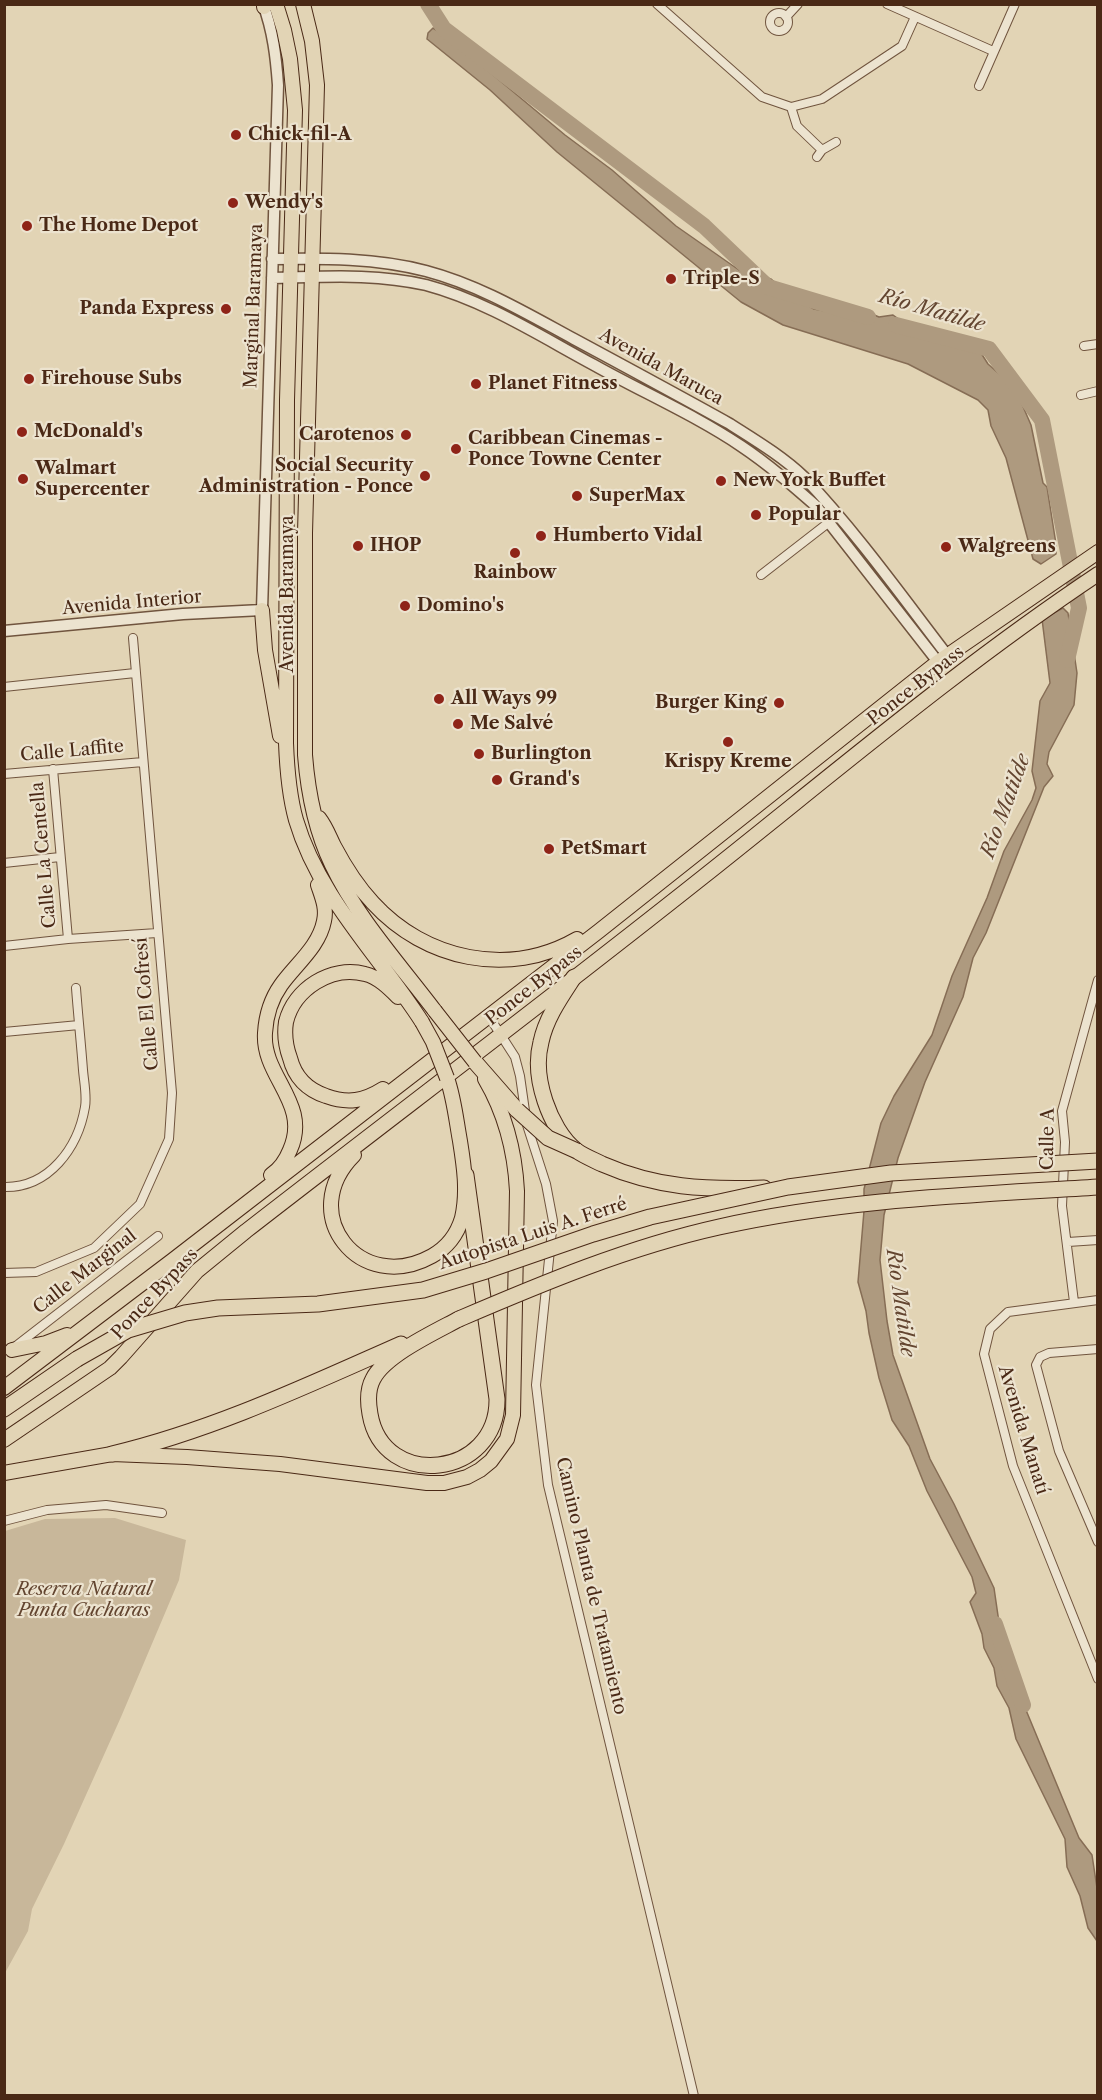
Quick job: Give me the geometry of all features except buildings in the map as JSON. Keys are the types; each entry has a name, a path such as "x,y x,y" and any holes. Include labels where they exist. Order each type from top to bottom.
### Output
{"highway":[{"name":"Avenida Baramaya","path":"4,1473 112,1454 280,1464 444,1484 467,1477 480,1470 499,1450 511,1426 514,1398 517,1191 514,1158 507,1129 497,1101 475,1062 359,911 342,884 325,849 312,808 305,755 305,533 317,85 312,41 303,4"},
{"name":"Avenida Baramaya","path":"267,5 284,30 294,88 287,400 287,769 293,806 303,838 327,889 348,922 405,994 420,1018 444,1067 454,1104 466,1175 461,1220 450,1243 416,1264 393,1268 367,1262 357,1257 340,1240 335,1229 330,1204 333,1184 347,1161 362,1148 370,1135"},
{"name":"Ponce Bypass","path":"4,1388 234,1212 250,1192 274,1177 413,1074 943,659 1095,553"},
{"name":"Ponce Bypass","path":"4,1440 110,1368 197,1271 246,1231 501,1035 1039,613 1098,574"},
{"path":"262,610 267,661 287,769"},
{"path":"312,808 327,828 334,845 372,902 404,930 440,950 485,960 515,959 540,955 598,931"},
{"path":"274,1177 290,1152 296,1128 292,1103 271,1064 266,1048 267,1016 281,985 310,949 325,920 324,901 306,855 303,838"},
{"path":"413,1074 394,1081 372,1096 358,1101 335,1100 316,1093 305,1085 291,1064 285,1038 286,1023 290,1011 305,991 317,981 341,973 365,974 375,978 387,986 408,1009 420,1018"},
{"path":"574,977 551,1014 540,1044 540,1075 546,1104 561,1134 577,1151"},
{"path":"475,1062 528,1122 548,1138 617,1170 649,1180 688,1188 716,1190 788,1187"},
{"name":"Autopista Luis A. Ferré","path":"4,1409 77,1359 128,1330 185,1313 218,1308 318,1304 423,1290 650,1217 788,1187 891,1173 1098,1161"},
{"path":"459,1319 399,1352 373,1378 368,1405 378,1436 388,1449 416,1464 432,1466 450,1464 464,1459 484,1441 492,1430 496,1418 497,1400 466,1175"},
{"path":"112,1454 177,1437 224,1420 459,1319 613,1257 719,1227 784,1215 892,1200 1098,1187"},
{"path":"8,1353 60,1338 83,1328"}],"street":[{"path":"657,4 762,97 791,107 822,99 902,46 915,17"},
{"path":"786,17 798,4"},
{"path":"887,4 993,51"},
{"path":"979,86 1015,4"},
{"name":"Marginal Baramaya","path":"262,610 278,85 276,55 267,5"},
{"path":"791,107 796,126 820,154 836,142"},
{"name":"Avenida Maruca","path":"272,259 313,258 406,267 475,287 668,390 759,442 803,477 837,515 943,659"},
{"name":"Avenida Maruca","path":"272,278 341,275 392,278 450,293 494,311 741,446 794,486 816,506 943,659"},
{"path":"1084,346 1098,344"},
{"path":"1081,395 1098,391"},
{"path":"761,575 828,523"},
{"name":"Avenida Interior","path":"4,631 183,614 262,610"},
{"name":"Calle El Cofresí","path":"4,1274 36,1272 94,1248 140,1203 169,1139 172,1093 133,638"},
{"path":"4,687 135,673"},
{"name":"Calle Laffite","path":"4,774 143,762"},
{"name":"Calle La Centella","path":"53,769 68,939"},
{"path":"4,863 60,857"},
{"path":"4,945 157,933"},
{"name":"Calle A","path":"1074,1302 1062,1206 1065,1142 1062,1111 1098,980"},
{"path":"4,1187 36,1180 56,1167 73,1146 86,1106 76,988"},
{"name":"Camino Planta de Tratamiento","path":"488,1016 515,1057 527,1125 546,1184 553,1221 536,1385 548,1485 694,2096"},
{"path":"4,1032 79,1025"},
{"name":"Calle Marginal","path":"8,1353 158,1236"},
{"path":"1068,1242 1098,1240"},
{"name":"Avenida Manatí","path":"1098,1300 1008,1312 990,1329 984,1354 1013,1467 1098,1679"},
{"path":"1098,1349 1049,1353 1040,1357 1036,1365 1059,1451 1098,1542"},
{"path":"4,1521 47,1510 106,1505 162,1513"}],"green space":[{"name":"Reserva Natural Punta Cucharas","path":"115,1518 186,1540 179,1580 121,1717 32,1909 28,1931 5,1973 5,1531 45,1519"}],"shaded area":[{"path":"433,28 450,39 565,135 612,170 676,226 739,270 771,279 790,295 814,309 831,312 862,310 879,317 893,315 925,338 959,342 981,353 988,364 1015,388 1031,425 1043,483 1047,487 1056,554 1041,564 1033,559 1006,458 991,426 988,410 978,400 908,364 783,325 741,302 557,152 490,90 427,39 428,33"},
{"name":"Río Matilde","path":"1063,608 1068,613 1077,673 1074,705 1049,752 1047,764 1053,776 1044,787 986,933 973,958 963,997 925,1082 898,1158 884,1215 880,1260 893,1355 930,1459 994,1588 1004,1657 1079,1838 1092,1855 1097,1888 1097,1941 1088,1928 1080,1896 1067,1867 1065,1839 1016,1739 1009,1708 997,1686 994,1668 984,1648 982,1634 970,1602 976,1593 972,1577 927,1491 909,1446 892,1420 879,1378 858,1282 864,1189 881,1123 894,1096 932,1035 952,976 987,898 1004,851 1032,800 1036,788 1032,771 1040,701 1050,683 1042,619"}],"waterway":[{"name":"Río Matilde","path":"428,4 444,29 704,226 768,287 868,317"},
{"name":"Río Matilde","path":"896,325 989,349 1042,420 1079,608 1067,660"},
{"name":"Río Matilde","path":"995,1624 1023,1705"}],"place":[{"name":"Chick-fil-A","path":"236,135"},
{"name":"Wendy's","path":"233,203"},
{"name":"The Home Depot","path":"27,226"},
{"name":"Triple-S","path":"671,279"},
{"name":"Panda Express","path":"226,309"},
{"name":"Firehouse Subs","path":"29,379"},
{"name":"Planet Fitness","path":"476,384"},
{"name":"McDonald's","path":"22,432"},
{"name":"Carotenos","path":"406,435"},
{"name":"Caribbean Cinemas - Ponce Towne Center","path":"456,449"},
{"name":"Social Security Administration - Ponce","path":"425,476"},
{"name":"Walmart Supercenter","path":"23,479"},
{"name":"New York Buffet","path":"721,481"},
{"name":"SuperMax","path":"577,496"},
{"name":"Popular","path":"756,515"},
{"name":"Humberto Vidal","path":"541,536"},
{"name":"IHOP","path":"358,546"},
{"name":"Walgreens","path":"946,547"},
{"name":"Rainbow","path":"515,553"},
{"name":"Domino's","path":"405,606"},
{"name":"All Ways 99","path":"439,699"},
{"name":"Burger King","path":"779,703"},
{"name":"Me Salvé","path":"458,724"},
{"name":"Krispy Kreme","path":"728,742"},
{"name":"Burlington","path":"479,754"},
{"name":"Grand's","path":"497,780"},
{"name":"PetSmart","path":"549,849"}]}
